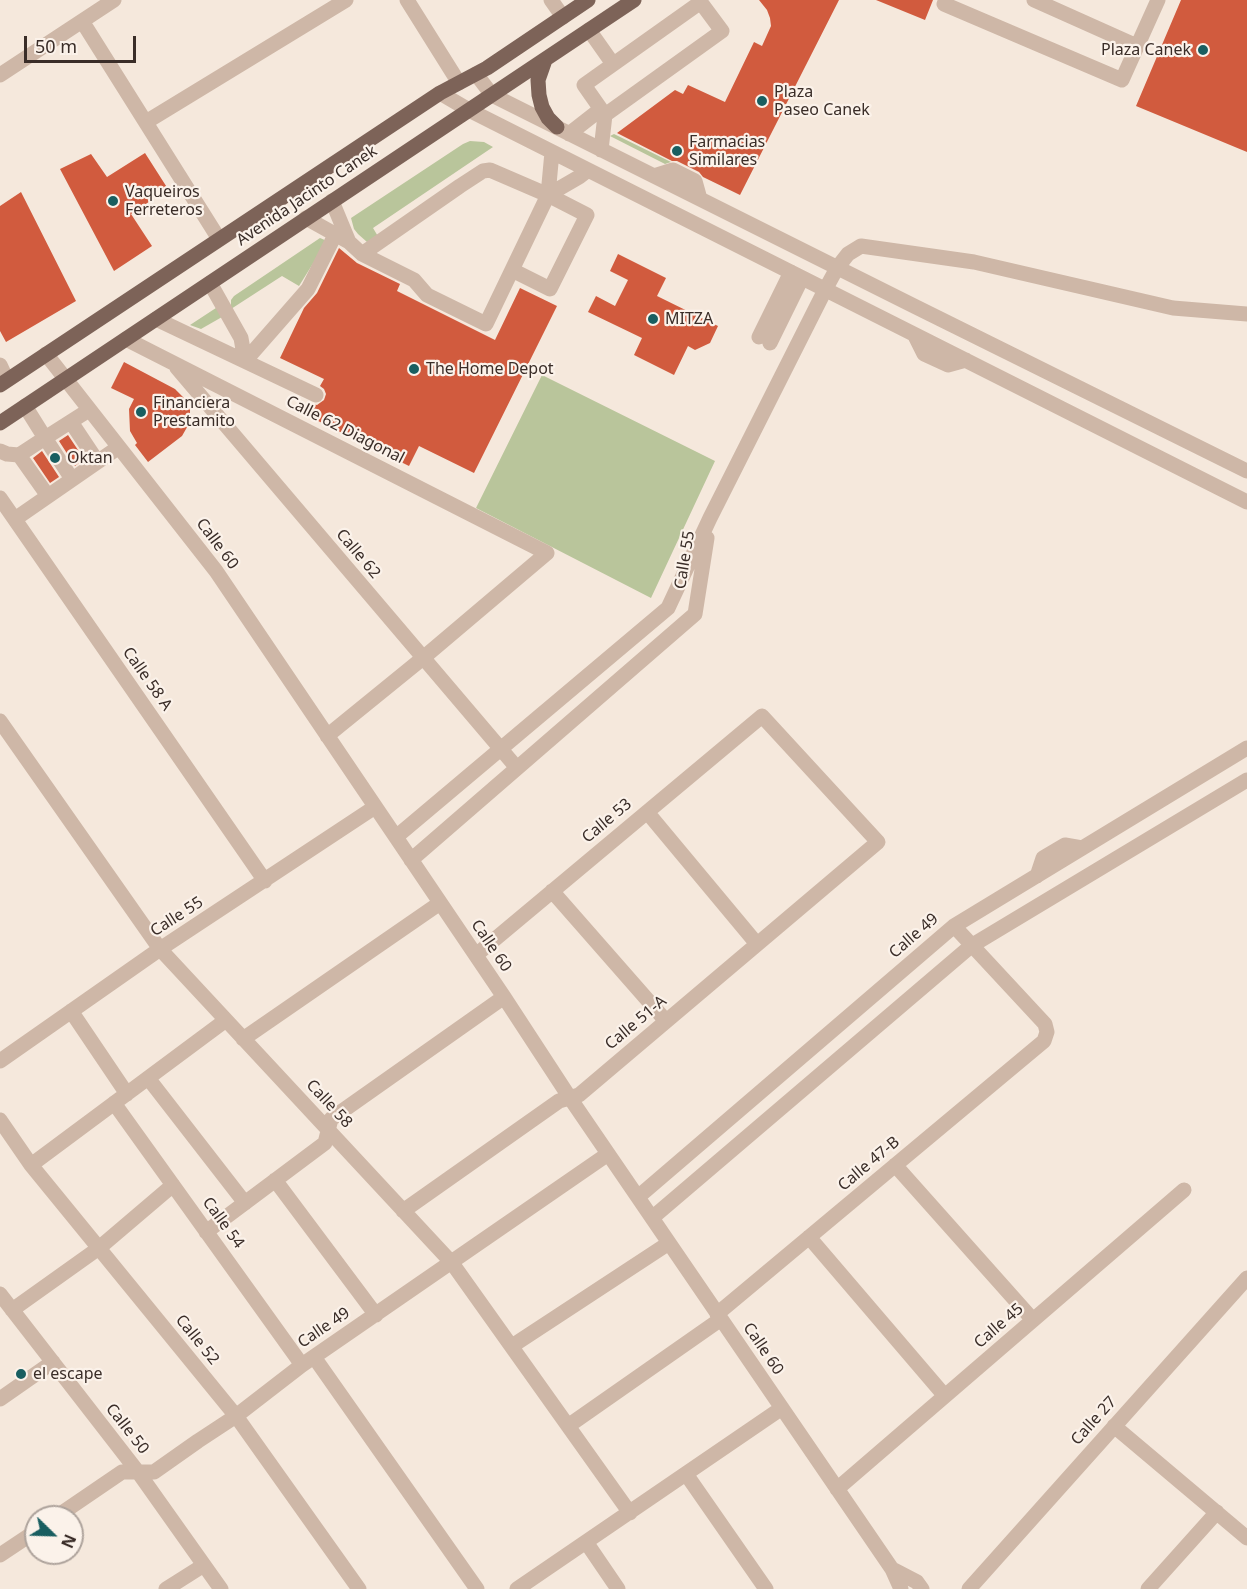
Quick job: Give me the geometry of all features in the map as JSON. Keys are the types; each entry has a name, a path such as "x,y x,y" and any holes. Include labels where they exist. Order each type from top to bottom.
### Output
{"main road":[{"name":"Avenida Jacinto Canek","path":"4,382 440,93 476,74 588,0"},
{"name":"Avenida Jacinto Canek","path":"0,423 634,0"},
{"path":"545,60 538,80 542,107 548,118 563,130"}],"street":[{"path":"147,123 346,0"},
{"path":"407,0 459,83"},
{"path":"552,0 562,17"},
{"path":"1034,0 1137,46"},
{"path":"945,2 1122,80 1158,0"},
{"path":"0,75 111,1"},
{"path":"563,130 603,112 722,31 700,1 584,85 603,112 601,150"},
{"path":"82,21 219,239"},
{"path":"589,30 613,64"},
{"path":"476,74 492,95 1247,471"},
{"path":"440,93 469,110 1247,502"},
{"path":"306,218 342,238 362,254 414,280 428,295 486,324 548,195 552,152"},
{"path":"362,254 483,171 490,170 587,215 550,289 512,270"},
{"path":"548,195 588,170"},
{"path":"245,361 308,289 342,238 332,201"},
{"path":"710,518 837,268 848,254 861,246 975,262 1173,308 1247,314"},
{"path":"764,340 797,275"},
{"path":"210,283 241,338 245,361"},
{"path":"156,319 316,395"},
{"name":"Calle 62 Diagonal","path":"126,339 547,554 423,658"},
{"name":"Calle 60","path":"46,354 216,571 570,1098 892,1569 901,1589"},
{"name":"Calle 62","path":"172,363 517,768"},
{"path":"0,365 4,382"},
{"path":"25,406 72,479"},
{"path":"0,451 19,455 89,410"},
{"path":"71,422 97,461"},
{"path":"1154,455 1165,430"},
{"path":"5,509 48,496 119,447"},
{"path":"19,455 48,496"},
{"name":"Calle 58 A","path":"5,509 265,881"},
{"name":"Calle 55","path":"396,837 668,608 710,518"},
{"name":"Calle 55","path":"411,860 695,614 710,518"},
{"path":"327,736 423,658"},
{"name":"Calle 53","path":"476,955 762,716 878,842"},
{"name":"Calle 58","path":"0,721 160,950 452,1263 630,1513"},
{"name":"Calle 49","path":"638,1197 954,926 1247,748"},
{"path":"1197,778 1209,804"},
{"path":"652,1218 971,946 1247,780"},
{"name":"Calle 55","path":"0,1061 160,950 375,807"},
{"path":"647,812 757,944"},
{"name":"Calle 51-A","path":"403,1211 559,1101 579,1095 878,842"},
{"path":"552,891 666,1021"},
{"path":"243,1039 440,903"},
{"path":"954,926 971,946"},
{"name":"Calle 47-B","path":"568,1426 719,1317 809,1237 1044,1041 1047,1032 1045,1024 971,946"},
{"path":"206,1232 325,1143 331,1119 504,997"},
{"path":"71,1011 127,1094"},
{"path":"31,1165 226,1020"},
{"path":"785,1071 801,1091"},
{"name":"Calle 54","path":"148,1078 245,1203"},
{"name":"Calle 54","path":"114,1103 206,1232 308,1361 477,1589"},
{"name":"Calle 52","path":"0,1120 31,1165 236,1416 358,1589"},
{"name":"Calle 49","path":"74,1505 122,1472 154,1472 236,1416 308,1361 608,1154"},
{"path":"895,1165 1033,1320"},
{"path":"275,1180 376,1315"},
{"path":"12,1310 99,1248 173,1185"},
{"name":"Calle 45","path":"837,1489 1184,1190"},
{"path":"809,1237 945,1396"},
{"path":"512,1346 669,1243"},
{"name":"Calle 27","path":"969,1589 1247,1278"},
{"name":"Calle 50","path":"0,1294 138,1472 220,1589"},
{"path":"0,1399 53,1362"},
{"path":"517,1589 782,1408"},
{"path":"1114,1426 1247,1538"},
{"path":"686,1474 766,1589"},
{"path":"1148,1589 1217,1512"},
{"path":"0,1556 24,1539"},
{"path":"586,1542 618,1589"},
{"path":"166,1589 204,1565"},
{"name":"Calle 60","path":"892,1569 917,1587"}],"green space":[{"path":"614,134 671,162 665,164 610,136"},
{"path":"470,141 484,142 493,147 373,228 379,238 367,242 354,229 351,218"},
{"path":"320,238 327,241 299,286 282,276 231,309 231,300 234,296"},
{"path":"219,306 222,317 201,329 190,325"},
{"path":"542,375 715,461 651,598 476,508"}],"building":[{"name":"Plaza Paseo Canek","path":"759,0 839,0 740,195 703,177 699,172 617,133 675,90 683,94 688,85 725,102 754,42 762,46 771,26 767,10"},
{"path":"876,0 933,0 925,20"},
{"name":"Plaza Canek","path":"1181,0 1247,0 1247,152 1136,106"},
{"name":"Vaqueiros Ferreteros","path":"145,153 168,189 131,214 152,246 114,271 60,169 91,154 107,177"},
{"path":"21,192 76,301 6,342 0,331 0,206"},
{"name":"The Home Depot","path":"339,248 357,263 400,284 397,291 495,340 520,288 557,306 474,473 419,446 409,466 306,415 312,404 317,405 324,400 326,394 320,386 324,379 280,358 304,308 317,293"},
{"name":"MITZA","path":"618,254 666,278 657,296 718,326 710,343 695,350 688,346 674,375 634,355 642,338 588,312 596,296 615,306 628,280 610,271"},
{"path":"124,362 175,389 185,399 190,410 190,422 182,436 148,462 135,445 137,443 130,431 129,409 134,399 111,388"},
{"path":"68,435 84,459 75,466 59,441"},
{"path":"42,451 59,477 50,483 33,458"}],"place":[{"name":"Plaza Canek","path":"1203,50"},
{"name":"Plaza Paseo Canek","path":"762,101"},
{"name":"Farmacias Similares","path":"677,151"},
{"name":"Vaqueiros Ferreteros","path":"113,201"},
{"name":"MITZA","path":"653,319"},
{"name":"The Home Depot","path":"414,369"},
{"name":"Financiera Prestamito","path":"141,412"},
{"name":"Oktan","path":"55,458"},
{"name":"el escape","path":"21,1374"}]}
